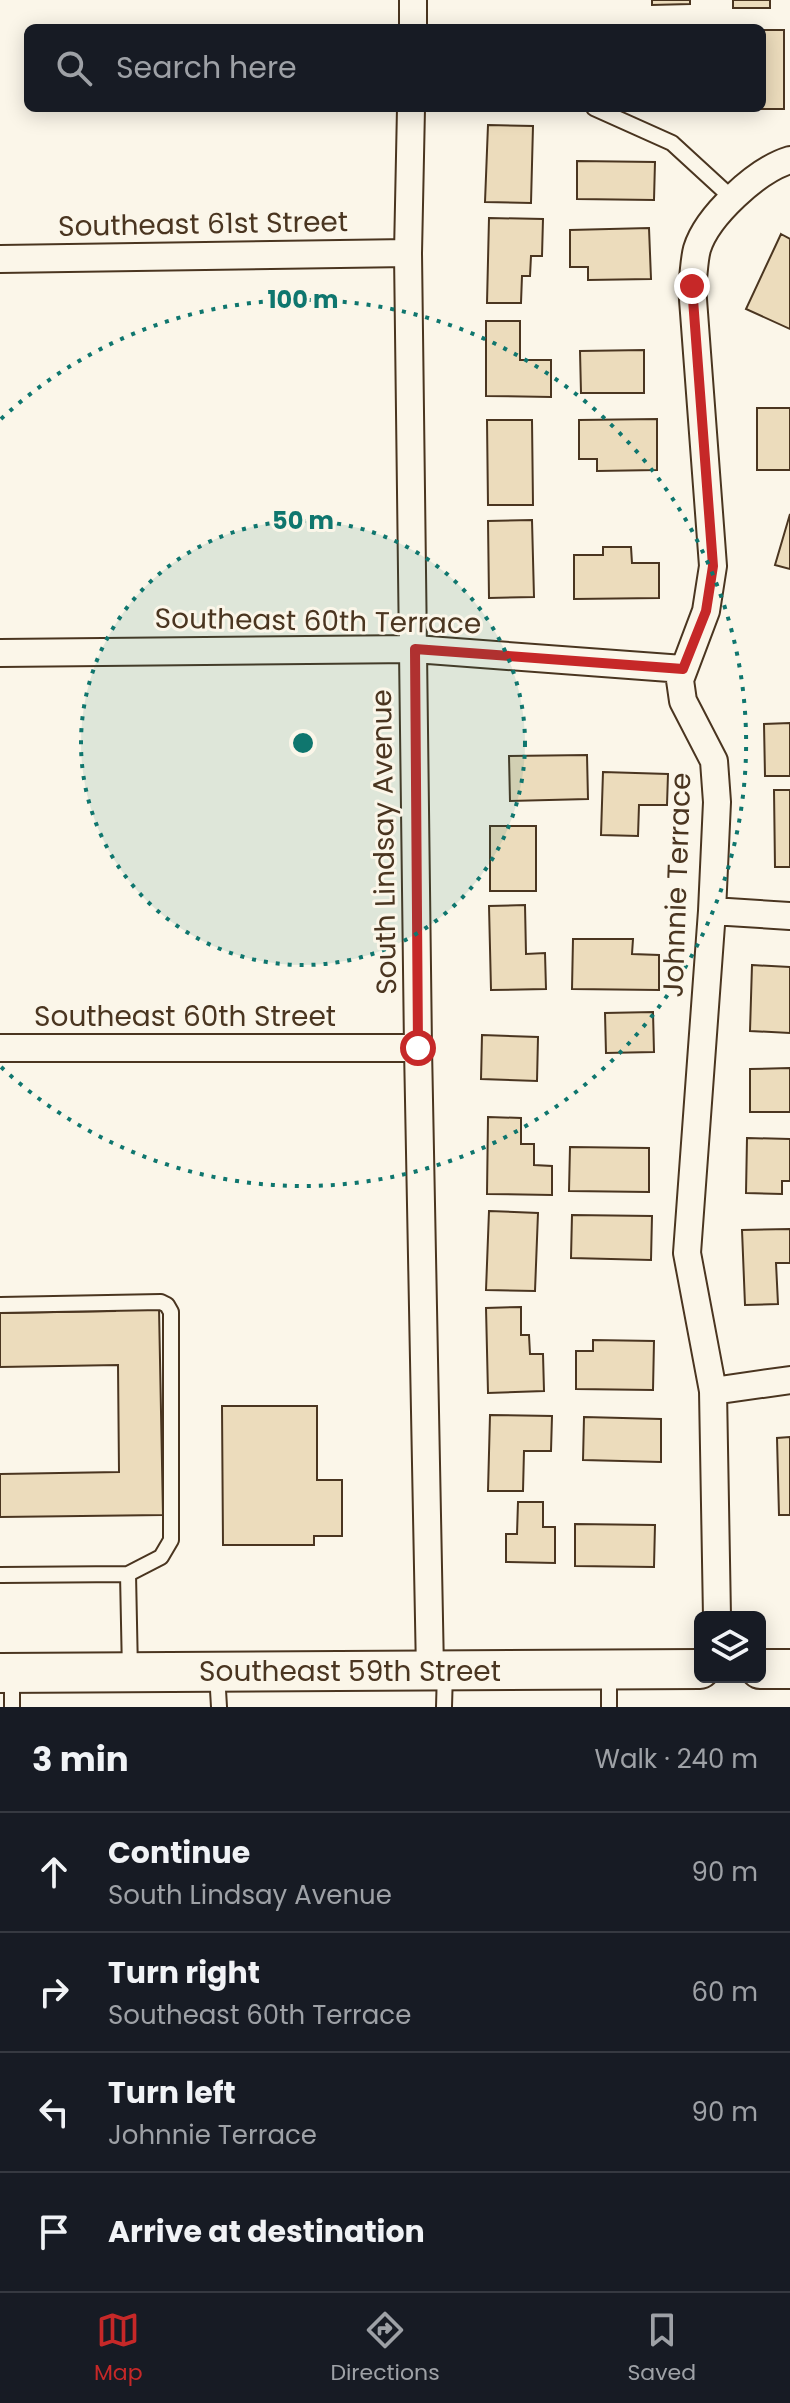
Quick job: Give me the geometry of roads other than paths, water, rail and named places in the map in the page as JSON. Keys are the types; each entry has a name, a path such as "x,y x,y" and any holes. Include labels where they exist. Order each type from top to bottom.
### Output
{"main road":[{"name":"Southeast 59th Street","path":"8,1684 130,1673 218,1690 440,1683 609,1670 694,1669"},
{"path":"766,1669 790,1669"}],"street":[{"path":"413,0 413,24"},
{"name":"South Lindsay Avenue","path":"411,112 408,253 418,1048 440,1683"},
{"name":"Johnnie Terrace","path":"717,1611 713,1391 687,1253 717,802 714,761 683,701 680,680 706,611 713,566 692,286 697,248 714,220 744,187 790,160"},
{"name":"Southeast 61st Street","path":"0,259 408,253"},
{"name":"Southeast 60th Terrace","path":"0,653 415,649 683,669"},
{"path":"712,911 790,916"},
{"name":"Southeast 60th Street","path":"0,1048 418,1048"},
{"path":"713,1391 790,1380"}],"lane":[{"path":"603,112 672,143 733,199"},
{"path":"0,1305 161,1302 171,1312 171,1540 161,1557 128,1574 0,1575"},
{"path":"128,1574 130,1673"},
{"path":"609,1670 609,1707"}]}
